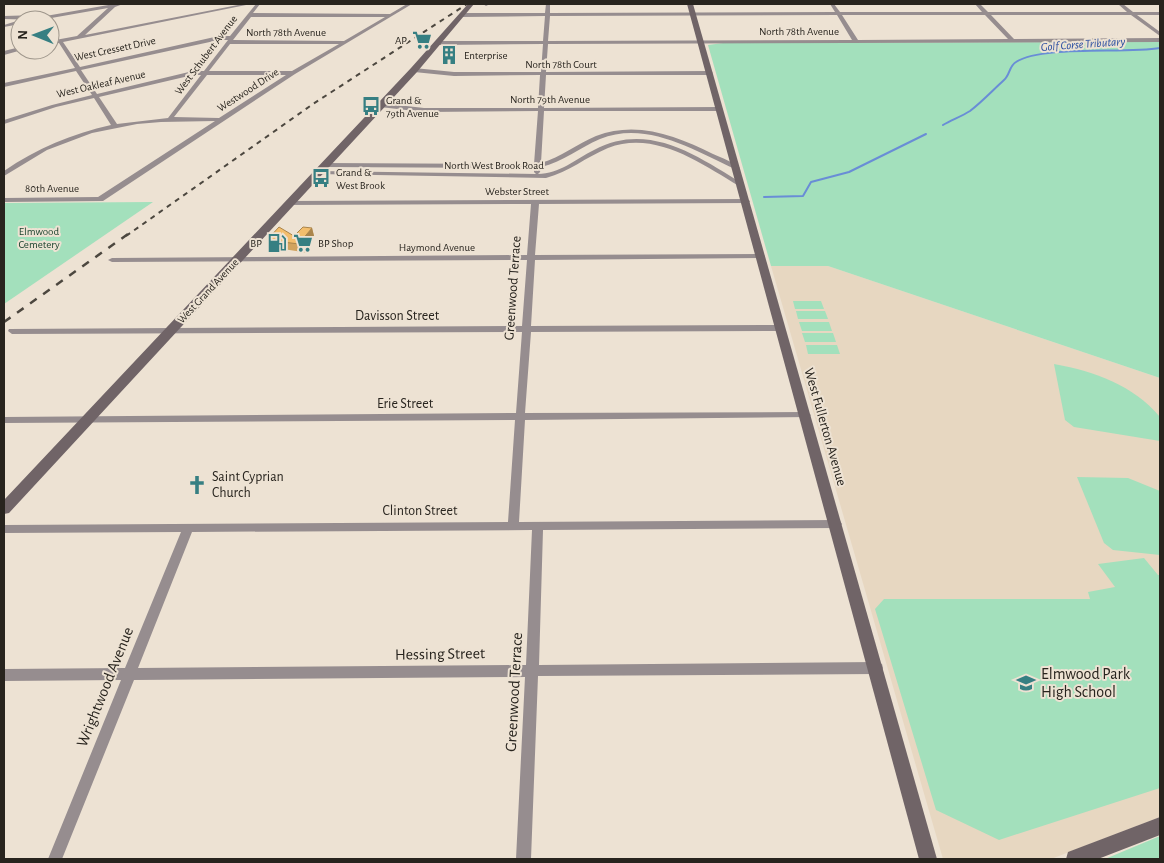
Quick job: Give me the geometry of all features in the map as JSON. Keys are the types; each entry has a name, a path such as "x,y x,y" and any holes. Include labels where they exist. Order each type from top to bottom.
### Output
{"street":[{"path":"78,37 114,4"},
{"path":"60,15 121,4"},
{"path":"115,126 60,41 249,4"},
{"name":"West Schubert Avenue","path":"170,119 258,4"},
{"name":"Westwood Drive","path":"100,199 293,73 410,4"},
{"name":"West Grand Avenue","path":"4,509 414,70 471,4"},
{"path":"537,176 548,4"},
{"path":"832,4 856,41"},
{"path":"977,4 1013,41"},
{"path":"1120,4 1160,34"},
{"path":"462,15 547,15 692,9 839,14 1160,13"},
{"name":"West Fullerton Avenue","path":"692,9 877,668 928,859"},
{"path":"249,15 391,15"},
{"name":"West Cressett Drive","path":"4,85 76,67 220,38 230,40"},
{"name":"North 78th Avenue","path":"230,40 343,42"},
{"name":"North 78th Avenue","path":"438,43 1160,40"},
{"name":"North 78th Court","path":"414,70 454,74 710,73"},
{"path":"204,73 293,73"},
{"name":"West Oakleaf Avenue","path":"4,122 44,108 95,95 204,73"},
{"name":"North 79th Avenue","path":"380,105 424,110 720,109"},
{"path":"4,174 21,162 59,144 115,126 170,119 220,120"},
{"path":"321,169 537,166 549,164 605,135 644,131 682,141 736,168"},
{"name":"North West Brook Road","path":"321,169 537,176 564,170 616,142 641,140 678,150 741,185"},
{"name":"80th Avenue","path":"4,200 100,199"},
{"name":"Webster Street","path":"289,203 746,201"},
{"name":"Greenwood Terrace","path":"513,525 535,202"},
{"name":"Haymond Avenue","path":"112,260 761,256"},
{"name":"Davisson Street","path":"12,331 782,328"},
{"name":"Erie Street","path":"4,420 806,415"},
{"name":"Clinton Street","path":"4,529 836,524"},
{"name":"Greenwood Terrace","path":"524,859 538,526"},
{"name":"Wrightwood Avenue","path":"55,859 188,528"},
{"name":"Hessing Street","path":"4,675 532,669 877,668"},
{"path":"1075,859 1160,826"}],"shaded area":[{"name":"Elmwood Park High School","path":"771,266 828,266 1160,378 1160,817 1051,859 943,859"}],"green space":[{"path":"1160,42 1160,378 828,266 771,266 708,45 723,43"},
{"name":"Elmwood Cemetery","path":"153,202 4,304 4,203"},
{"path":"793,301 821,301 824,309 795,309"},
{"path":"796,311 825,311 828,319 798,319"},
{"path":"799,322 829,322 832,331 802,331"},
{"path":"802,333 833,333 836,342 805,342"},
{"path":"806,345 837,345 840,354 808,354"},
{"path":"1054,364 1098,375 1138,396 1160,417 1160,441 1074,427 1065,420"},
{"path":"1077,477 1128,478 1160,491 1160,555 1113,550 1104,543"},
{"path":"1144,558 1160,575 1160,788 999,840 936,810 875,609 884,599 1090,599 1088,592 1115,587 1098,564"},
{"path":"1160,836 1160,859 1105,859"}],"building":[{"path":"279,227 294,236 303,227 312,228 301,241 307,245 267,240"}],"waterway":[{"name":"Golf Corse Tributary","path":"943,125 967,113 1006,78 1016,62 1028,57 1045,53 1160,48"},
{"path":"764,197 803,196 811,182 849,172 926,134"}],"railway":[{"path":"126,236 313,104 467,4"},
{"path":"4,322 128,234"}],"place":[{"name":"AP","path":"422,40"},
{"name":"Enterprise","path":"449,55"},
{"name":"Grand & 79th Avenue","path":"371,106"},
{"name":"Grand & West Brook","path":"321,178"},
{"name":"BP","path":"277,243"},
{"name":"BP Shop","path":"303,243"},
{"name":"Saint Cyprian Church","path":"197,485"},
{"name":"Elmwood Park High School","path":"1026,683"}]}
